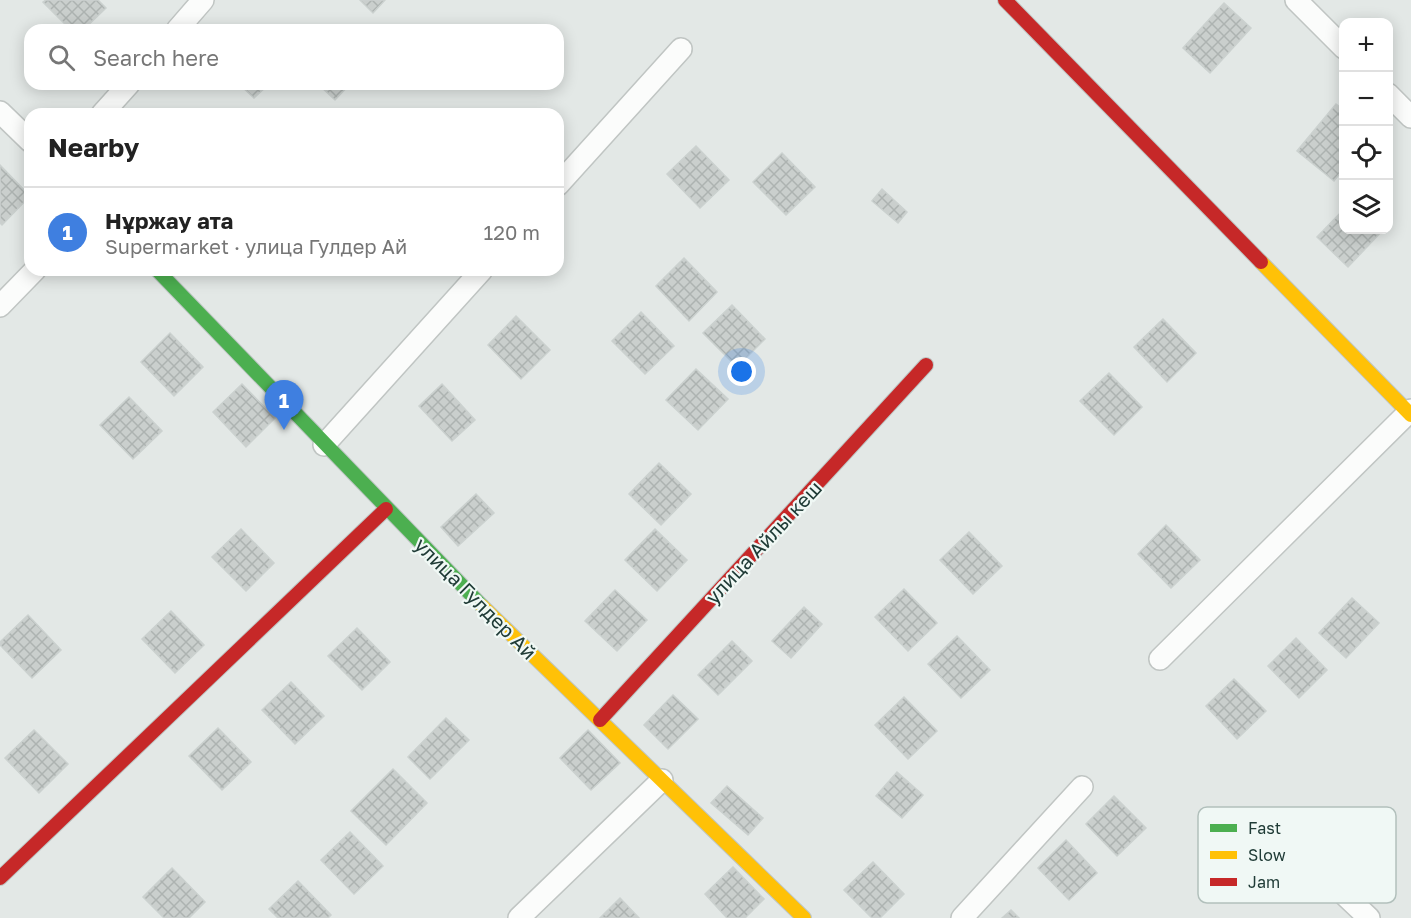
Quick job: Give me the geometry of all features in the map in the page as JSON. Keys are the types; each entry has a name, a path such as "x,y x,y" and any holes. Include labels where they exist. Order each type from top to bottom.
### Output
{"street":[{"path":"182,24 203,0"},
{"path":"1005,0 1410,412 1160,659"},
{"path":"1296,0 1339,43"},
{"path":"564,178 681,49"},
{"path":"107,108 124,90"},
{"path":"1393,98 1411,117"},
{"path":"0,112 24,135"},
{"path":"0,306 29,276"},
{"name":"улица Гулдер Ай","path":"163,276 463,587 804,918"},
{"path":"324,445 477,276"},
{"name":"улица Айлы кеш","path":"600,720 927,365"},
{"path":"0,878 387,509"},
{"path":"519,918 662,780"},
{"path":"962,918 1082,787"},
{"path":"1353,903 1369,918"}],"building":[{"path":"46,0 98,0 106,8 89,24 65,24 43,2"},
{"path":"360,0 385,0 373,13"},
{"path":"1224,3 1251,28 1210,73 1183,48"},
{"path":"245,90 263,90 254,98"},
{"path":"324,90 344,90 335,100"},
{"path":"1336,104 1339,106 1339,174 1334,181 1297,151"},
{"path":"696,146 729,180 700,208 667,174"},
{"path":"782,153 815,187 786,215 753,182"},
{"path":"0,165 24,190 24,202 2,225 0,223"},
{"path":"882,189 907,212 898,223 872,201"},
{"path":"1339,214 1339,234 1379,234 1348,267 1317,237"},
{"path":"684,258 717,292 689,321 656,286"},
{"path":"732,305 765,339 737,367 703,333"},
{"path":"641,312 674,346 645,374 612,341"},
{"path":"516,316 550,350 521,379 488,345"},
{"path":"1163,319 1196,353 1167,382 1134,347"},
{"path":"170,333 203,367 174,396 141,362"},
{"path":"696,369 728,399 698,430 666,400"},
{"path":"1109,373 1142,407 1114,435 1080,401"},
{"path":"242,384 275,418 246,447 213,412"},
{"path":"442,384 475,420 452,441 419,406"},
{"path":"129,397 162,431 133,459 100,425"},
{"path":"659,463 691,494 661,525 629,494"},
{"path":"476,494 494,513 458,546 441,527"},
{"path":"1166,525 1200,560 1171,588 1138,554"},
{"path":"241,529 274,563 246,591 212,557"},
{"path":"655,529 687,560 657,591 625,560"},
{"path":"969,532 1002,566 973,594 940,560"},
{"path":"904,589 937,623 908,651 875,617"},
{"path":"615,590 647,620 617,651 585,621"},
{"path":"1352,598 1379,623 1346,658 1319,633"},
{"path":"804,607 822,624 791,658 772,641"},
{"path":"171,611 204,645 175,673 142,639"},
{"path":"28,615 61,650 32,678 0,645 0,642"},
{"path":"357,628 390,662 362,690 328,656"},
{"path":"957,636 990,670 961,698 928,664"},
{"path":"1296,638 1327,670 1299,698 1268,666"},
{"path":"732,641 752,661 718,695 698,675"},
{"path":"1234,679 1266,711 1237,739 1206,706"},
{"path":"291,682 324,716 295,744 262,710"},
{"path":"673,695 698,719 668,749 644,725"},
{"path":"904,697 937,731 908,759 875,725"},
{"path":"446,718 469,740 430,779 408,757"},
{"path":"218,728 251,762 222,790 189,756"},
{"path":"34,730 68,764 39,793 5,758"},
{"path":"588,730 620,763 591,790 560,758"},
{"path":"393,769 427,803 386,845 351,811"},
{"path":"897,772 923,795 902,818 876,796"},
{"path":"727,786 763,818 748,835 711,803"},
{"path":"1114,796 1146,828 1117,856 1086,824"},
{"path":"350,832 383,866 354,894 321,860"},
{"path":"1066,840 1097,873 1069,900 1038,868"},
{"path":"873,862 904,894 880,918 872,918 844,890"},
{"path":"733,867 764,899 745,918 727,918 705,894"},
{"path":"172,868 205,902 189,918 164,918 143,897"},
{"path":"298,881 331,915 328,918 278,918 269,909"},
{"path":"620,898 639,918 600,918"},
{"path":"1011,910 1019,918 1002,918"}],"traffic: fast":[{"path":"163,276 482,606"}],"traffic: slow":[{"path":"1261,262 1411,415"},
{"path":"482,606 804,918"}],"traffic: jam":[{"path":"1005,0 1261,262"},
{"path":"600,720 926,365"},
{"path":"0,878 386,509"}],"place":[{"name":"Нұржау ата","path":"284,430"}]}
